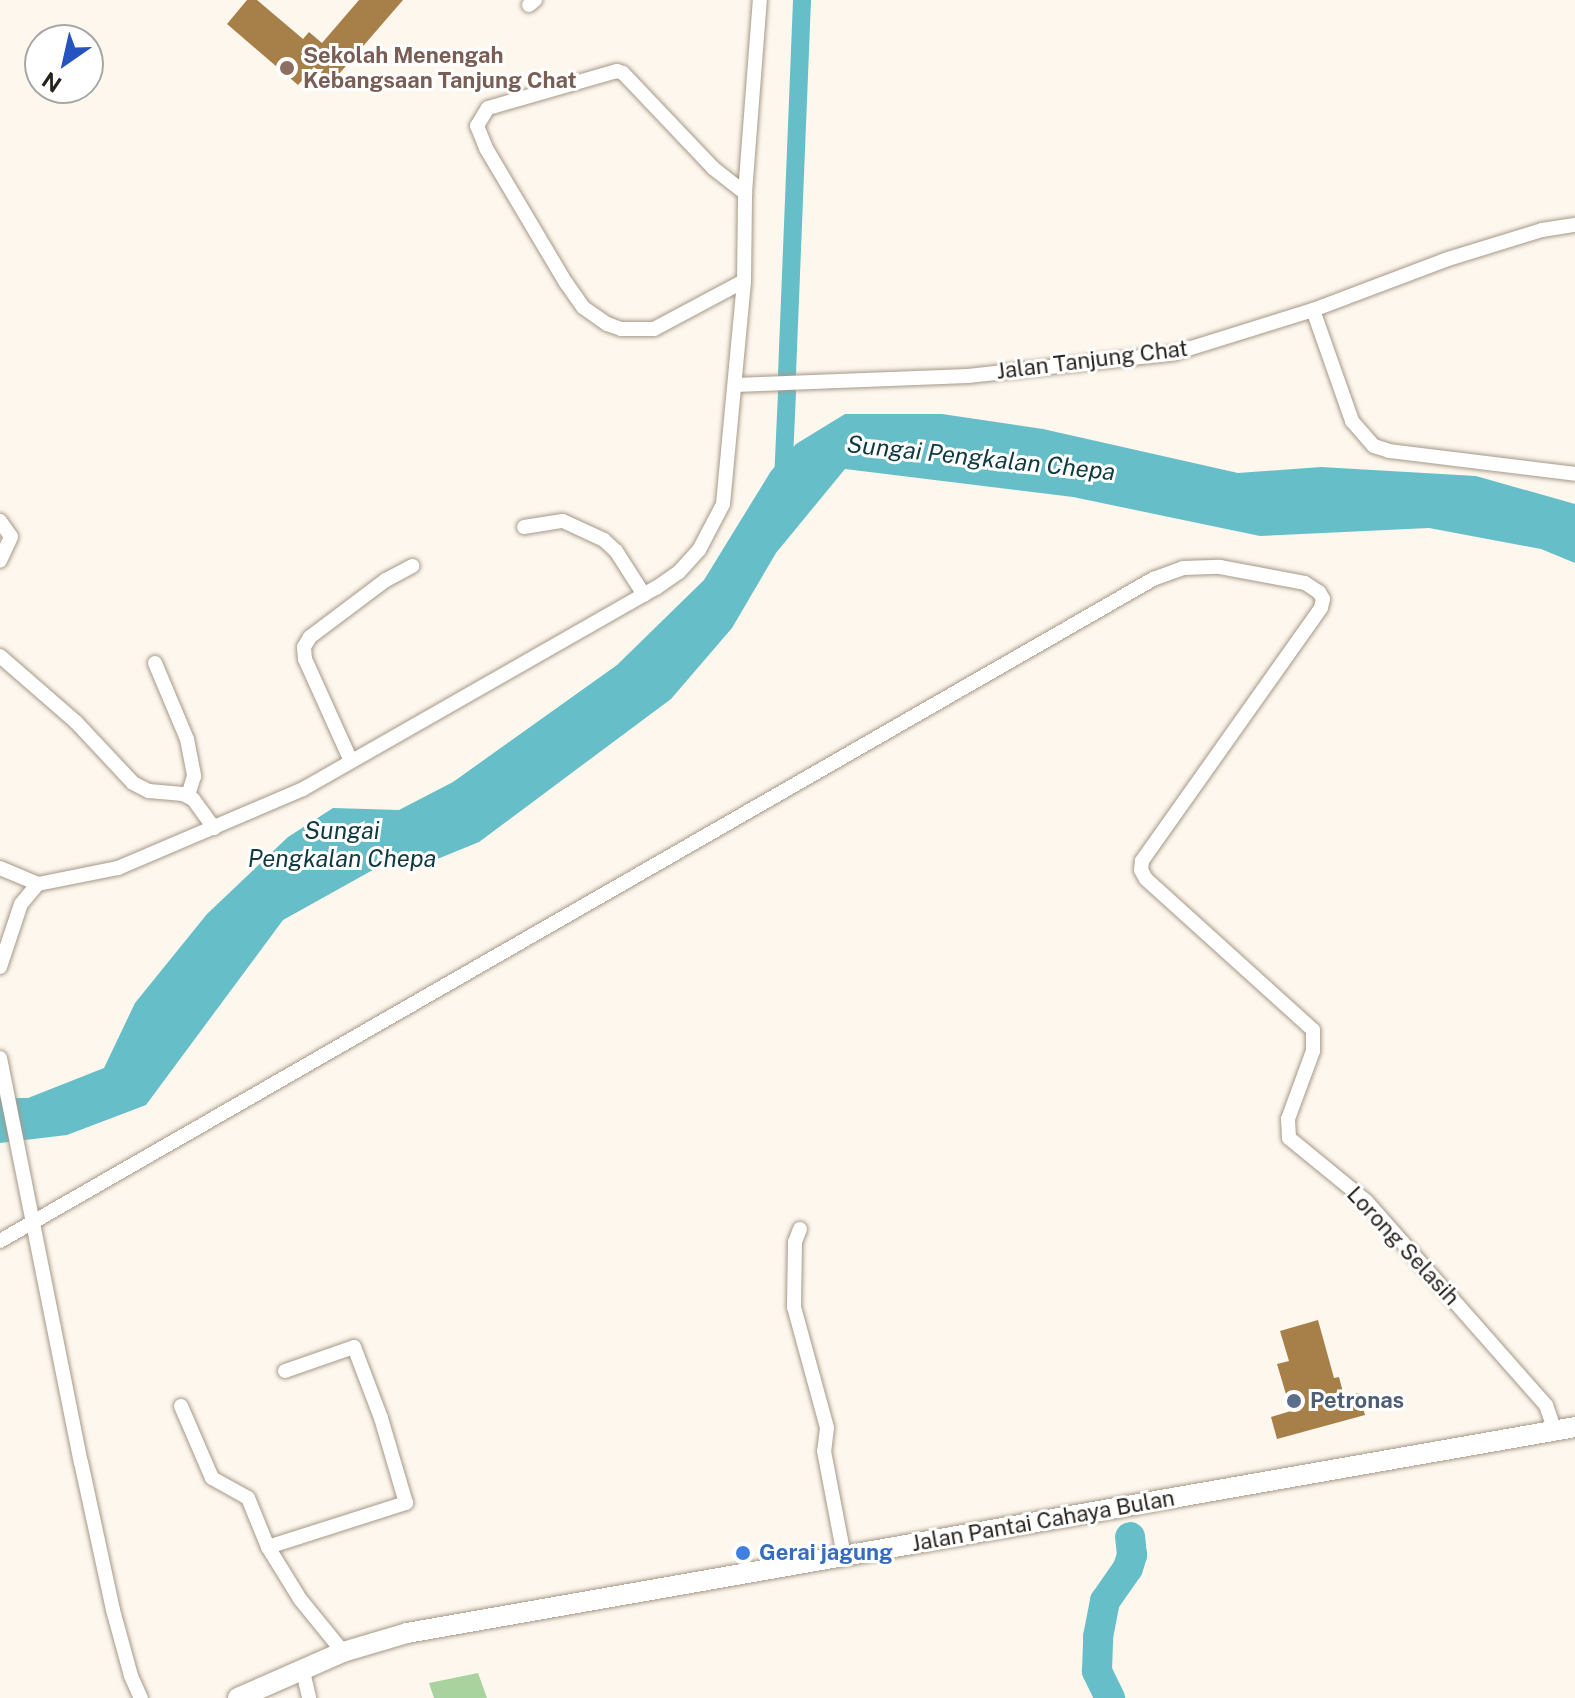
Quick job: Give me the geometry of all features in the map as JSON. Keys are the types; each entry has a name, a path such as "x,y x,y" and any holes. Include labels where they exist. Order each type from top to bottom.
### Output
{"main road":[{"name":"Jalan Pantai Cahaya Bulan","path":"238,1698 302,1667 407,1633 1565,1429"}],"street":[{"path":"0,868 38,884 118,868 303,789 644,595 679,572 699,550 723,504 744,281 745,193 760,0"},
{"path":"744,281 654,329 621,329 607,324 583,307 566,283 486,148 477,126 488,108 617,71 623,73 713,168 745,193"},
{"name":"Jalan Tanjung Chat","path":"735,385 968,376 1175,353 1313,310 1448,259 1542,230 1575,225"},
{"path":"1313,310 1352,421 1374,446 1389,451 1575,474"},
{"path":"0,521 11,537 0,561"},
{"path":"524,527 563,521 604,540 616,551 644,595"},
{"path":"351,761 305,659 304,647 310,637 373,589 412,566"},
{"name":"Lorong Selasih","path":"33,1224 1153,579 1183,568 1220,567 1305,583 1323,599 1321,608 1142,861 1141,870 1146,879 1313,1030 1313,1051 1288,1119 1289,1138 1366,1201 1565,1429"},
{"path":"0,656 76,722 141,788 188,796 214,828"},
{"path":"155,663 187,739 194,776 188,796"},
{"path":"0,967 21,904 38,884"},
{"path":"0,1058 2,1082 113,1610 131,1676 141,1698"},
{"path":"0,1241 33,1224"},
{"path":"800,1229 795,1242 794,1307 827,1428 824,1451 844,1556"},
{"path":"268,1547 406,1503 381,1418 354,1347 285,1371"},
{"path":"181,1406 212,1478 248,1498 268,1547 300,1599 343,1652"},
{"path":"302,1667 309,1698"}],"green space":[{"path":"478,1673 487,1698 434,1698 429,1683"}],"water":[{"name":"Sungai Pengkalan Chepa","path":"845,414 942,414 1043,429 1238,473 1321,467 1476,476 1575,504 1575,563 1541,549 1429,528 1260,536 1073,497 845,469 776,553 732,628 671,699 479,842 435,860 389,861 283,920 146,1105 67,1135 0,1143 0,1098 28,1098 104,1068 135,1003 207,914 288,837 333,808 399,810 453,782 617,665 704,580 771,471 796,444"}],"building":[{"path":"247,0 257,0 303,39 309,32 322,43 359,0 403,0 332,82 314,67 298,85 227,24"},
{"path":"1318,1320 1334,1378 1339,1377 1344,1396 1359,1393 1365,1415 1277,1439 1271,1417 1291,1411 1277,1364 1289,1361 1280,1331"}],"waterway":[{"path":"787,374 802,0"},
{"path":"783,481 787,392"},
{"path":"1110,1698 1097,1671 1098,1637 1105,1601 1128,1568 1132,1555 1130,1537"}],"place":[{"name":"Sekolah Menengah Kebangsaan Tanjung Chat","path":"287,68"},
{"name":"Petronas","path":"1294,1401"},
{"name":"Gerai jagung","path":"743,1553"}]}
